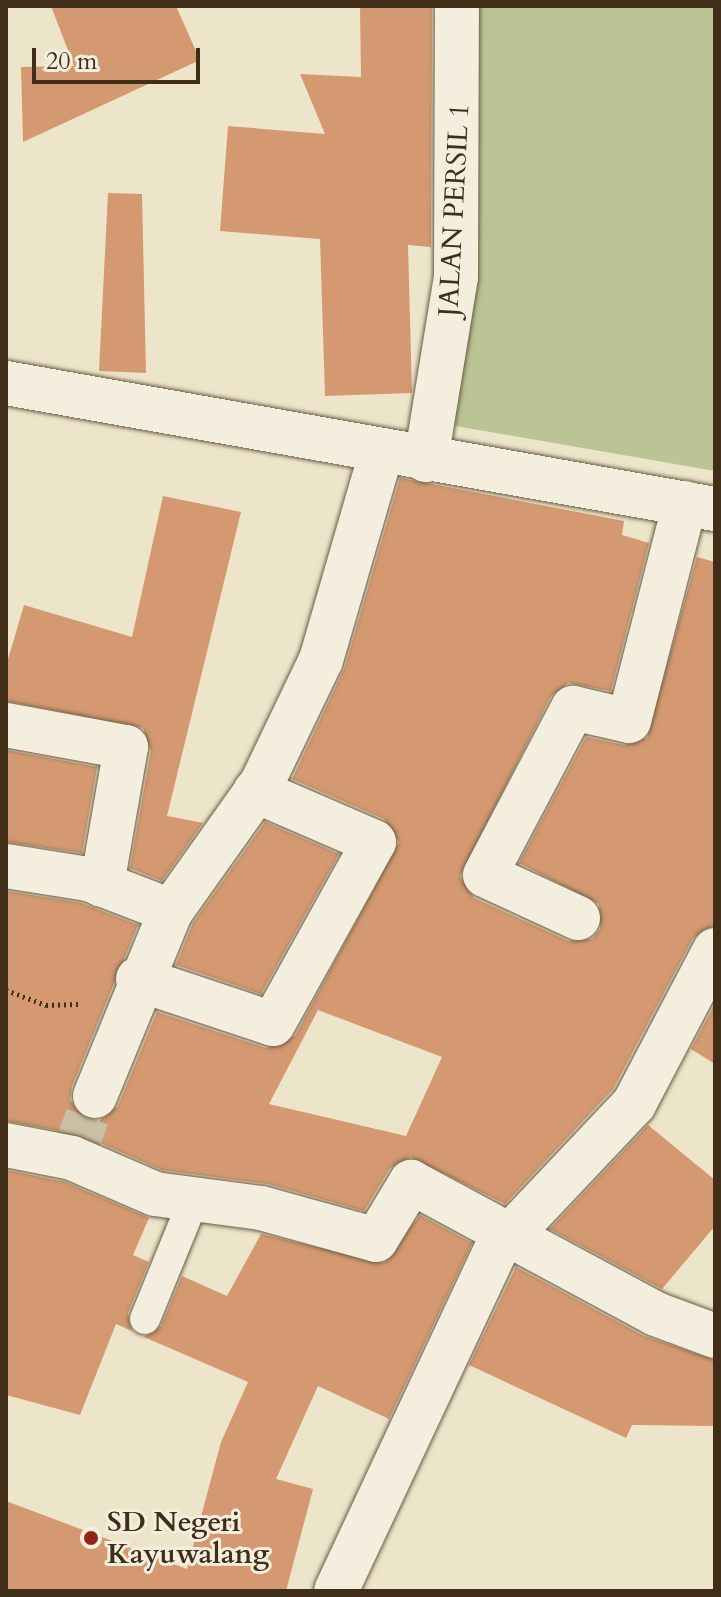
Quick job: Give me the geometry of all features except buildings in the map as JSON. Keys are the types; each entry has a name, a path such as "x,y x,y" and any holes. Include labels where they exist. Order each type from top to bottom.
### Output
{"street":[{"name":"JALAN PERSIL 1","path":"426,460 456,277 457,6"},
{"path":"6,383 381,454 700,506 629,721 573,708 485,875 578,918"},
{"path":"95,1096 133,991 171,911 256,791 321,660 381,454"},
{"path":"6,725 126,747 102,885"},
{"path":"133,991 273,1024 374,842 256,791"},
{"path":"6,866 102,885 171,911"},
{"path":"336,1591 509,1235 634,1104 715,950"},
{"path":"6,1145 72,1158 155,1194 261,1208 376,1240 411,1182 656,1314 715,1336"}],"lane":[{"path":"145,1319 194,1199"}],"path":[{"path":"6,990 46,1005 133,991"}],"green space":[{"path":"471,6 715,6 715,471 444,424"}],"tunnel":[{"path":"72,1158 95,1096"}],"place":[{"name":"SD Negeri Kayuwalang","path":"91,1538"}]}
